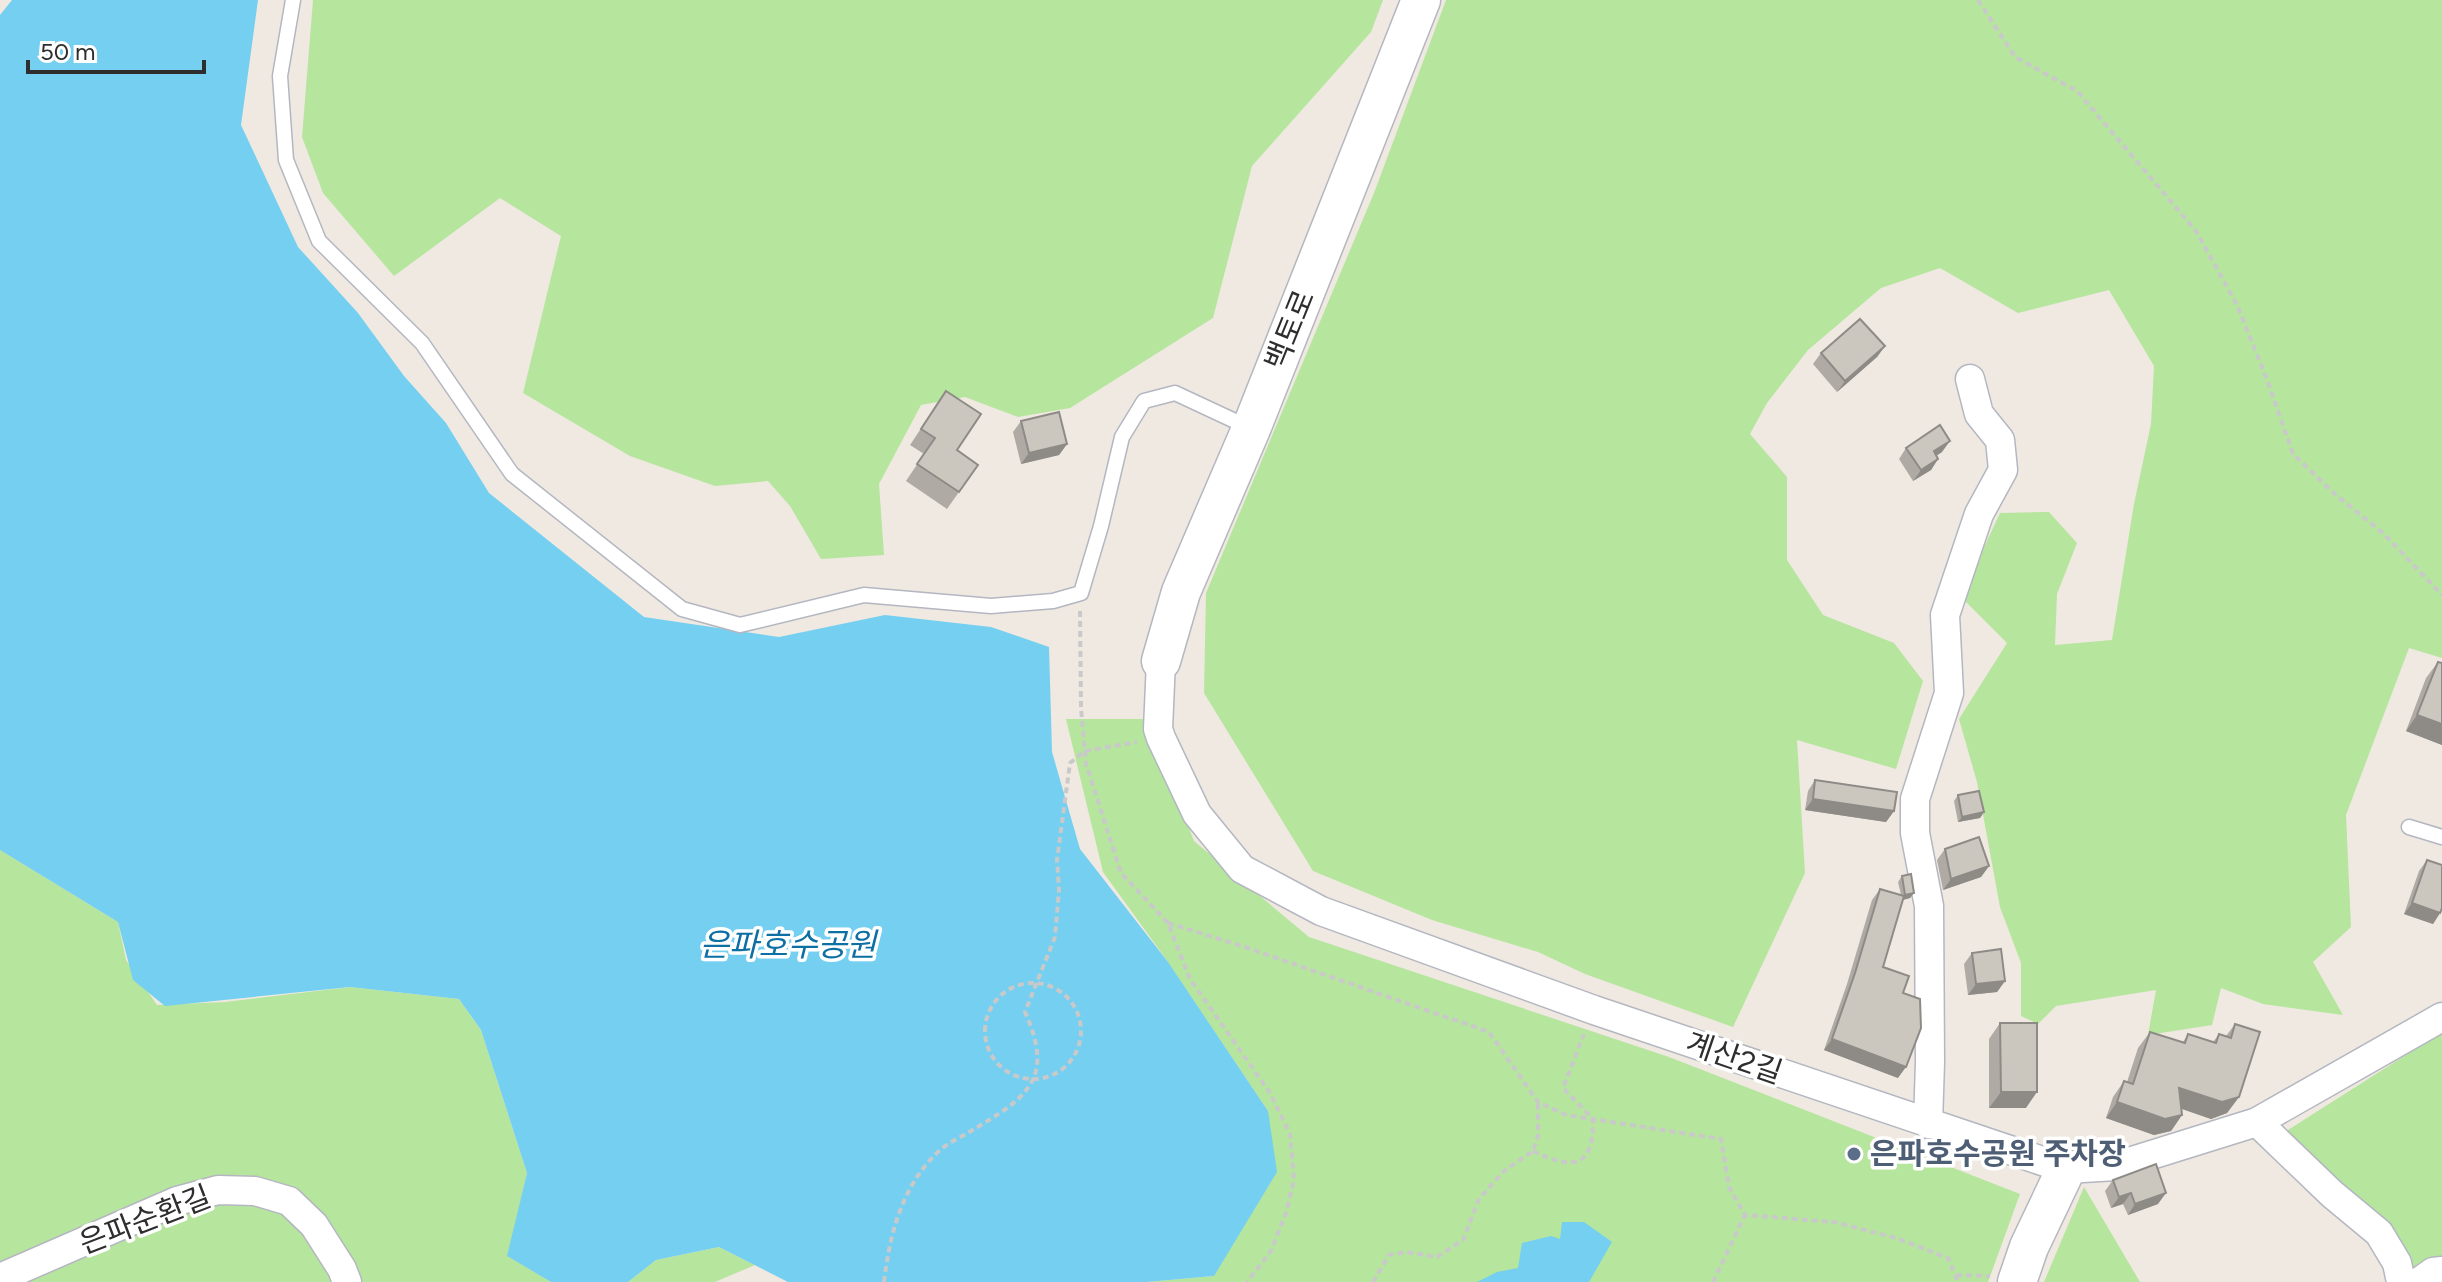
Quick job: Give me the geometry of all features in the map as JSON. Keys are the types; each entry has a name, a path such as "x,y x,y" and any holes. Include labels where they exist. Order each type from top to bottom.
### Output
{"street":[{"name":"백토로","path":"1161,661 1181,592 1251,429 1421,0"},
{"path":"1928,1124 1929,906 1915,833 1915,799 1949,693 1945,615 1979,514 2003,470 2000,440 1979,414 1970,379"},
{"name":"계산2길","path":"1161,661 1158,729 1161,738 1197,814 1242,869 1321,911 1594,1010 2066,1169 2116,1166 2257,1122 2442,1017"},
{"path":"2257,1122 2332,1194 2379,1233 2397,1263 2401,1282"},
{"path":"2017,1282 2029,1247 2066,1169"},
{"name":"은파순환길","path":"0,1278 177,1201 218,1190 255,1191 289,1201 314,1225 347,1282"},
{"path":"2419,1282 2433,1272 2442,1271"}],"lane":[{"path":"293,0 280,76 286,160 319,241 422,343 512,474 682,609 740,625 864,595 991,606 1053,601 1081,593 1122,437 1144,401 1175,393 1251,429"},
{"path":"2409,827 2442,837"}],"path":[{"path":"1978,0 2015,57 2077,91 2196,231 2237,305 2293,454 2337,496 2383,533 2442,595"},
{"path":"1081,593 1079,644 1086,764 1121,873 1168,923 1190,979 1270,1093 1290,1134 1294,1180 1286,1213 1271,1251 1247,1282"},
{"path":"884,1282 899,1207 915,1178 941,1149 1001,1113 1034,1080 1039,1067 1037,1039 1025,1012 1055,937 1059,890 1057,860 1070,763 1085,751 1161,738"},
{"path":"1168,923 1489,1032 1538,1102 1566,1115 1721,1139 1729,1187 1745,1215"},
{"path":"1036,982 1064,993 1080,1019 1081,1034 1078,1049 1069,1063 1058,1072 1034,1080 1012,1074 998,1065 984,1035 986,1018 998,997 1019,984 1036,982"},
{"path":"1533,1151 1568,1165 1579,1160 1593,1142 1593,1119 1563,1088 1594,1010"},
{"path":"1373,1282 1389,1255 1406,1252 1437,1257 1463,1240 1479,1199 1504,1171 1533,1151 1538,1136 1538,1102"},
{"path":"1713,1282 1745,1215"},
{"path":"1745,1215 1834,1222 1896,1238 1948,1258 1958,1282"}],"green space":[{"path":"313,0 1383,0 1371,32 1252,166 1213,318 1070,408 1018,417 965,397 921,405 879,484 884,555 821,559 790,506 768,481 715,486 630,456 523,393 561,236 500,198 394,276 323,193 302,137"},
{"path":"1446,0 2442,0 2442,658 2409,648 2346,815 2351,927 2313,962 2343,1015 2263,1004 2221,988 2212,1025 2148,1035 2156,990 2056,1006 2038,1024 2021,1016 2021,963 2000,907 1977,782 1959,719 2007,643 1961,597 2000,513 2049,512 2077,543 2057,594 2055,645 2112,640 2134,504 2151,424 2154,366 2109,290 2018,313 1940,268 1881,288 1808,350 1767,403 1750,434 1787,477 1787,560 1823,615 1894,643 1923,681 1896,769 1797,740 1805,873 1733,1027 1585,974 1538,952 1432,920 1313,871 1204,693 1206,593 1374,193"},
{"path":"1066,719 1146,719 1194,841 1309,937 1669,1057 2020,1194 1988,1282 1147,1282 1214,1276 1268,1111 1103,872"},
{"path":"0,850 118,922 126,960 157,1005 225,1002 350,987 459,999 481,1030 527,1173 508,1256 551,1282 0,1282"},
{"path":"2442,1032 2442,1282 2413,1282 2408,1252 2285,1132"},
{"path":"2084,1187 2140,1282 2044,1282"},
{"path":"719,1247 755,1265 715,1282 628,1282 656,1260"}],"water":[{"name":"은파호수공원","path":"12,0 258,0 241,125 298,247 358,313 404,376 446,423 489,493 644,617 779,637 885,615 991,627 1049,647 1052,752 1080,849 1168,962 1268,1111 1277,1172 1214,1276 1147,1282 788,1282 719,1247 656,1260 628,1282 551,1282 507,1256 527,1173 481,1030 459,999 350,987 165,1006 133,980 118,922 0,850 0,15"},
{"path":"1562,1222 1584,1222 1612,1242 1589,1282 1477,1282 1497,1272 1518,1268 1522,1243 1551,1236 1560,1239"}],"building":[{"path":"1860,319 1885,346 1845,381 1821,353"},
{"path":"946,391 981,414 957,450 978,465 959,492 917,464 935,438 921,429"},
{"path":"1059,412 1067,444 1029,453 1021,421"},
{"path":"1940,425 1950,441 1934,451 1938,459 1921,470 1906,448"},
{"path":"2438,662 2442,663 2442,724 2417,715"},
{"path":"1815,780 1897,792 1894,811 1813,799"},
{"path":"1979,791 1984,812 1962,817 1958,795"},
{"path":"1979,837 1989,866 1951,879 1945,849"},
{"path":"2427,860 2442,865 2440,913 2412,903"},
{"path":"1911,874 1914,893 1905,895 1902,876"},
{"path":"1880,889 1904,896 1883,967 1909,976 1903,993 1920,999 1921,1028 1906,1067 1832,1039"},
{"path":"2001,949 2005,981 1976,984 1972,953"},
{"path":"2000,1023 2037,1023 2037,1092 2001,1092"},
{"path":"2235,1024 2260,1032 2239,1097 2222,1102 2179,1088 2182,1115 2165,1119 2117,1102 2124,1081 2133,1084 2150,1032 2185,1043 2188,1034 2216,1043 2219,1034 2231,1038"},
{"path":"2156,1164 2166,1193 2135,1204 2131,1193 2119,1197 2113,1180"}],"place":[{"name":"은파호수공원 주차장","path":"1854,1154"}]}
